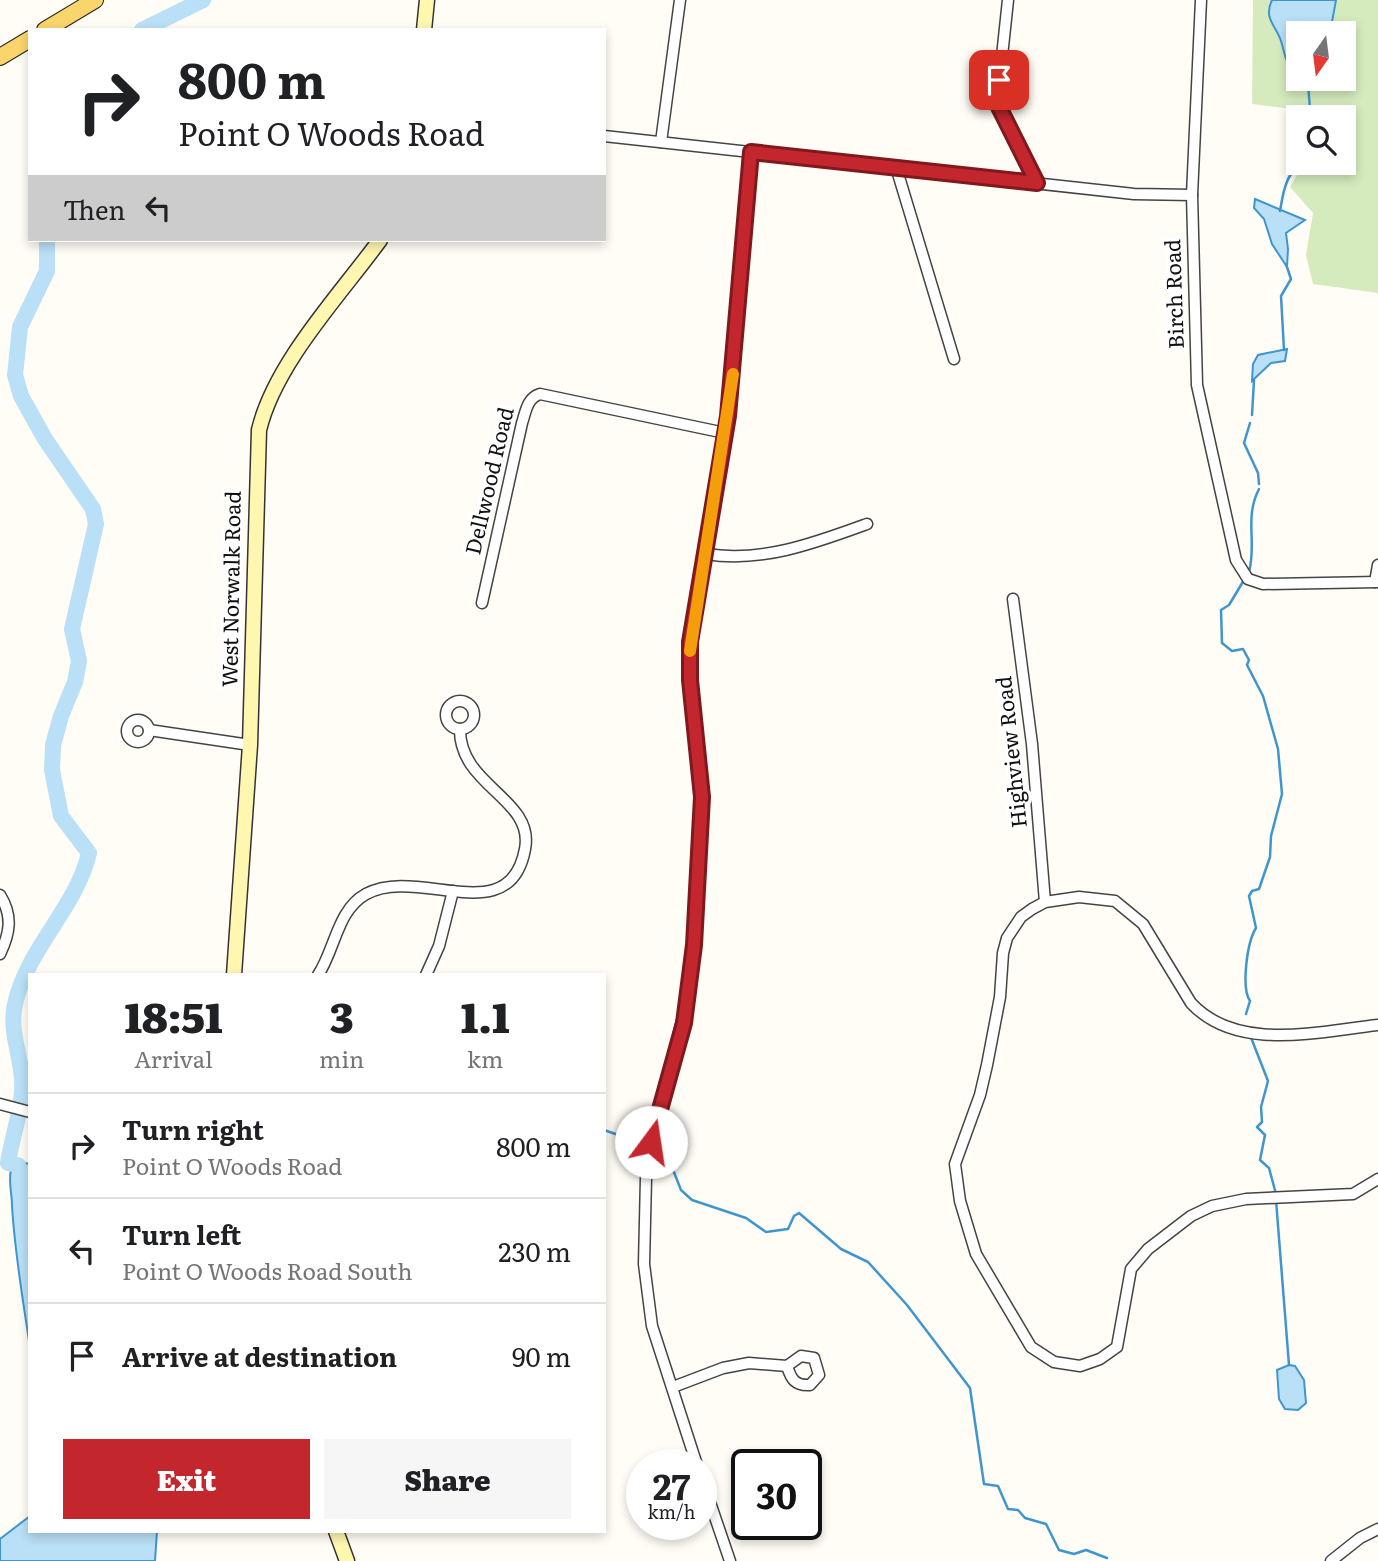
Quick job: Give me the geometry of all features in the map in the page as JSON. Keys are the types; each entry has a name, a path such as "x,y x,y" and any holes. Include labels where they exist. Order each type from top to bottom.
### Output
{"main road":[{"path":"48,28 95,0"},
{"path":"424,28 426,0"},
{"path":"0,57 28,40"},
{"name":"West Norwalk Road","path":"234,973 250,746 250,577 259,430 265,407 298,350 379,242"},
{"path":"337,1533 346,1561"}],"street":[{"path":"661,142 680,0"},
{"path":"1009,0 997,103 1037,183"},
{"name":"Birch Road","path":"1201,0 1192,195 1197,384 1236,560 1246,577 1263,584 1377,582"},
{"path":"606,136 1133,194 1192,195"},
{"path":"692,1449 652,1326 644,1264 644,1213 651,1142 689,994 702,797 689,658 725,433 751,152"},
{"path":"896,167 954,359"},
{"name":"Dellwood Road","path":"482,603 522,423 529,401 535,396 540,394 725,433"},
{"path":"706,554 722,556 774,553 810,545 867,524"},
{"path":"1377,582 1378,565"},
{"name":"Highview Road","path":"1013,599 1031,734 1045,902"},
{"path":"319,973 347,912 363,895 383,887 406,884 482,894 504,888 521,865 526,846 524,828 511,805 468,764 459,747 460,729"},
{"path":"149,730 250,746"},
{"path":"427,973 439,946 453,891"},
{"path":"0,895 10,922 0,954"},
{"path":"1378,1025 1300,1034 1251,1032 1221,1024 1200,1013 1143,924 1115,901 1095,897 1045,902 1021,916 1007,938 1003,953 1000,997 985,1073 954,1172 976,1254 1031,1347 1048,1359 1068,1365 1090,1363 1117,1347 1122,1336 1131,1269 1148,1248 1170,1229 1212,1206 1276,1197 1353,1194 1378,1179"},
{"path":"0,1104 22,1110"},
{"path":"673,1387 736,1365 786,1366"},
{"path":"717,1523 730,1561"},
{"path":"1331,1561 1378,1529"}],"green space":[{"path":"1253,0 1378,0 1378,293 1313,284 1306,255 1313,213 1290,187 1297,175 1356,175 1356,105 1286,105 1286,108 1252,104"}],"water":[{"path":"1272,0 1336,0 1332,21 1286,21 1286,58 1279,35 1271,22"},
{"path":"1255,199 1305,220 1286,233 1287,267 1272,244 1264,219 1254,208"},
{"path":"1287,349 1285,361 1271,363 1252,381 1253,364 1258,355"},
{"path":"28,1164 28,1334 17,1260 11,1169"},
{"path":"1289,1365 1295,1366 1304,1380 1306,1403 1298,1410 1285,1409 1279,1399 1277,1370"},
{"path":"28,1518 28,1533 157,1533 155,1561 0,1561 0,1539"}],"waterway":[{"path":"146,28 203,0"},
{"path":"1309,91 1310,105"},
{"path":"1280,211 1290,175"},
{"path":"18,1165 8,1163 22,1089 13,1020 16,1000 31,962 83,873 89,853 61,816 52,770 53,745 75,682 79,661 72,629 96,524 93,509 45,439 21,396 15,375 20,327 47,271 47,242"},
{"path":"1284,350 1281,296 1291,279 1286,264"},
{"path":"1252,415 1254,380"},
{"path":"1250,423 1244,443 1258,473 1259,484"},
{"path":"1249,572 1252,510 1259,489"},
{"path":"1244,580 1229,605 1221,610 1222,643 1232,651 1243,649 1249,660 1247,665 1263,696 1278,749 1282,794 1271,836 1270,857 1259,889 1252,891 1249,896 1256,928 1246,965 1246,986 1250,1001 1246,1014"},
{"path":"1250,1035 1268,1081 1261,1107 1262,1122 1257,1127 1265,1135 1260,1160 1269,1168 1276,1194"},
{"path":"606,1131 644,1144"},
{"path":"656,1148 668,1157 681,1190 692,1200 746,1218 766,1232 788,1229 794,1216 799,1213 841,1249 868,1262 907,1305 970,1388 984,1484 998,1486 1008,1509 1018,1510 1025,1518 1046,1524 1059,1550 1074,1554 1086,1550 1107,1558"},
{"path":"1276,1200 1289,1365"}],"slow traffic":[{"path":"690,651 733,374"}],"route":[{"path":"651,1142 684,1023 689,994 701,849 702,797 690,680 690,642 728,416 751,152 1037,183 997,103 999,80"}]}
